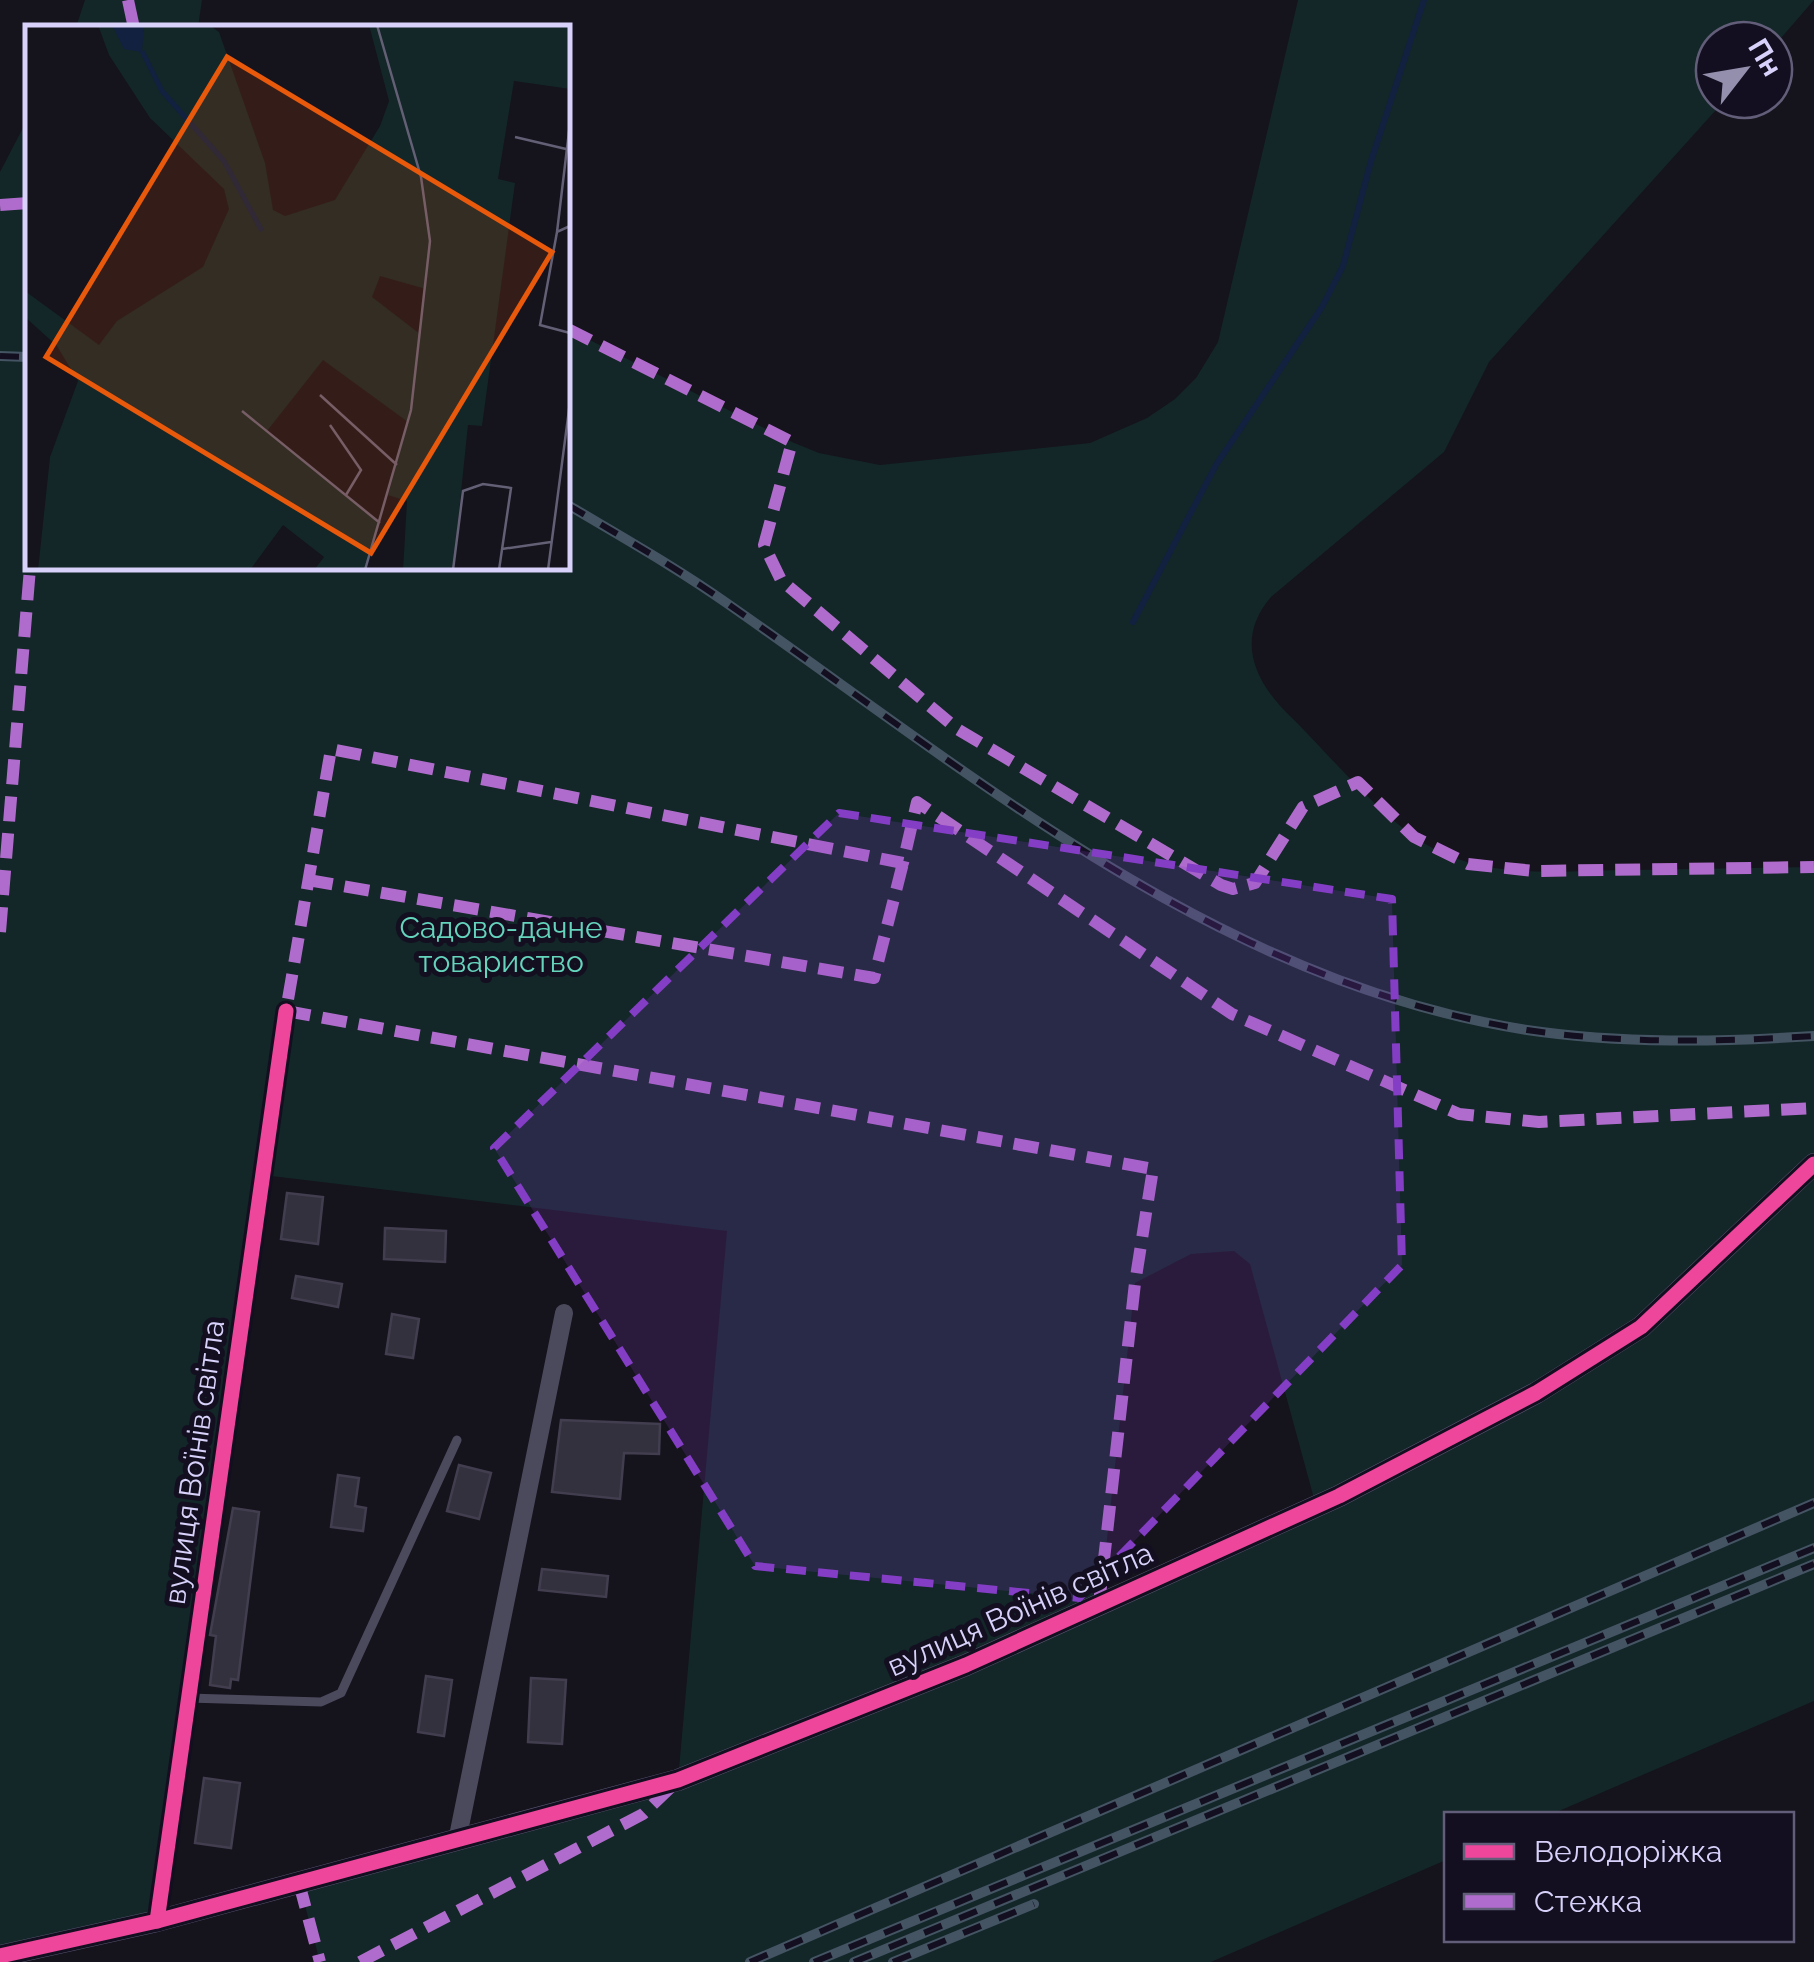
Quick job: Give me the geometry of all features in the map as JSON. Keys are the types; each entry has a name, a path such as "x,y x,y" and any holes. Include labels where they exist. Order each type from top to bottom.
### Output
{"street":[{"name":"вулиця Воїнів світла","path":"157,1921 286,1011"},
{"name":"вулиця Воїнів світла","path":"0,1956 157,1921 457,1842 738,1759 966,1664 1455,1439 1641,1327 1814,1164"},
{"path":"457,1842 564,1312"}],"lane":[{"path":"188,1698 321,1702 341,1693 456,1440"}],"highlighted area":[{"path":"839,813 1392,899 1402,1265 1079,1598 755,1566 494,1148"}],"green space":[{"path":"85,0 202,0 198,25 77,25"},
{"name":"Садово-дачне товариство","path":"1298,0 1814,0 1794,23 1694,20 1694,120 1707,120 1489,362 1444,452 1271,597 1260,613 1252,644 1259,674 1277,703 1394,820 1429,846 1452,857 1502,869 1553,872 1814,867 1814,1701 1557,1812 1444,1812 1444,1861 1211,1962 320,1962 299,1883 678,1780 727,1231 263,1175 157,1921 0,1956 0,172 25,124 25,570 570,570 570,330 792,442 819,453 880,465 1090,443 1147,418 1196,378 1218,342","holes":["1234,1251 1250,1264 1316,1506 1100,1603 1135,1283 1191,1254"]}],"building":[{"path":"287,1193 323,1197 318,1244 281,1239"},
{"path":"385,1228 446,1231 445,1262 384,1259"},
{"path":"296,1276 342,1284 338,1307 292,1298"},
{"path":"392,1314 419,1319 413,1358 386,1354"},
{"path":"561,1420 660,1424 659,1454 624,1453 620,1499 552,1492"},
{"path":"459,1465 491,1473 479,1519 447,1511"},
{"path":"338,1475 359,1478 355,1506 366,1508 363,1531 331,1527"},
{"path":"233,1508 259,1512 238,1680 231,1679 230,1688 210,1685 216,1636 210,1635"},
{"path":"542,1569 608,1576 606,1597 539,1590"},
{"path":"426,1676 452,1680 444,1736 418,1732"},
{"path":"531,1678 566,1680 562,1744 528,1742"},
{"path":"204,1778 240,1783 231,1848 195,1843"}],"waterway":[{"path":"1133,622 1216,465 1322,307 1343,266 1371,161 1424,0"}],"railway":[{"path":"0,356 25,357"},
{"path":"570,506 709,591 1009,802 1105,864 1204,920 1307,967 1414,1005 1527,1030 1670,1040 1814,1036"},
{"path":"750,1962 1814,1503"},
{"path":"814,1962 1814,1548"},
{"path":"854,1962 1814,1564"},
{"path":"893,1962 1034,1904"}],"marked path":[{"path":"128,0 133,25"},
{"path":"0,205 25,203"},
{"path":"570,330 792,442 764,545 781,580 957,729 1221,885 1233,889 1255,883 1303,807 1358,782 1414,837 1468,864 1534,871 1814,867"},
{"path":"0,932 30,570"},
{"path":"1099,1604 1135,1283 1153,1169 286,1011 331,749 903,863 917,802 1232,1014 1459,1114 1539,1122 1814,1108"},
{"path":"308,880 874,978 903,863"},
{"path":"360,1962 643,1814 672,1786"},
{"path":"299,1883 320,1962"}],"cycle path":[{"path":"157,1921 286,1011"},
{"path":"0,1956 157,1921 678,1780 966,1665 1339,1496 1536,1393 1641,1327 1814,1164"}]}
